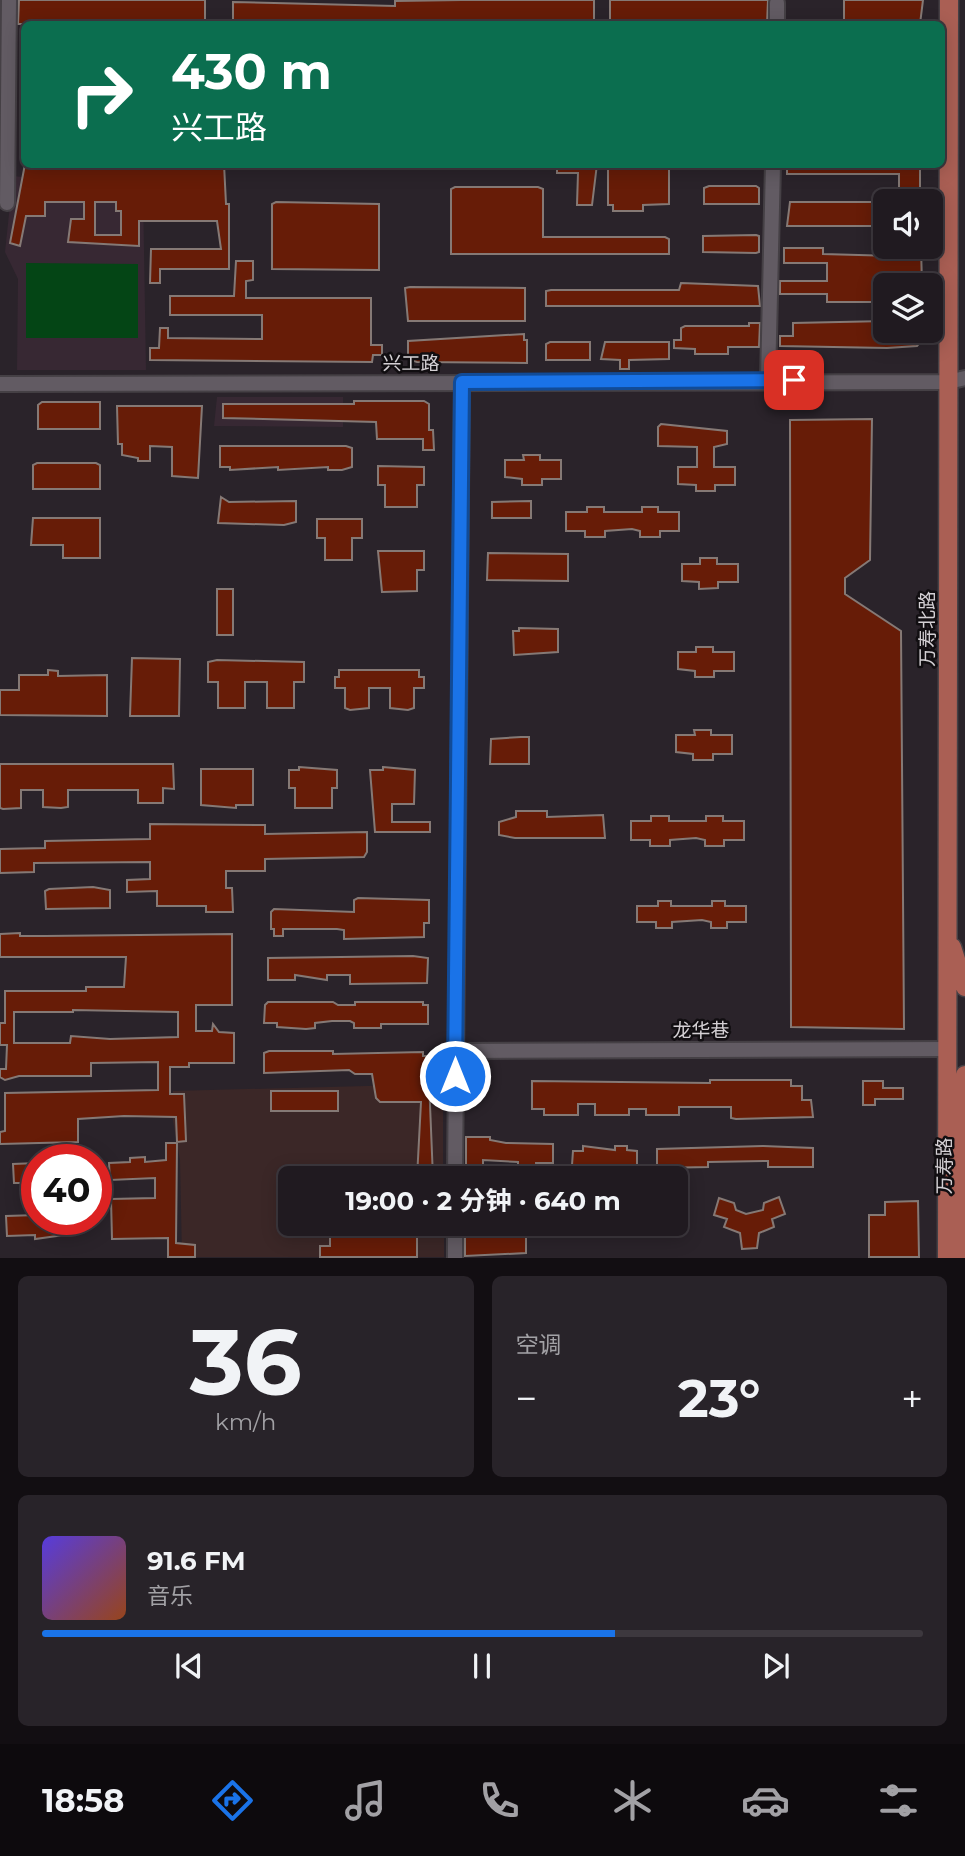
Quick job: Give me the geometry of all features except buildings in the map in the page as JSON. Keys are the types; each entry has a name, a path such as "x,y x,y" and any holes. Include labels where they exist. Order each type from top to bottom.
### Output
{"main road":[{"name":"万寿北路","path":"947,1258 947,930 956,414 959,382 948,0"},
{"path":"947,930 965,987"},
{"name":"万寿路","path":"964,1258 965,1075"}],"street":[{"path":"7,203 9,0"},
{"path":"777,3 777,21"},
{"path":"768,380 773,168"},
{"name":"兴工路","path":"0,384 768,380 959,382"},
{"path":"455,1166 462,382"},
{"name":"龙华巷","path":"456,1051 947,1049"},
{"path":"455,1236 455,1258"}],"shaded area":[{"path":"13,176 143,190 146,370 17,370 18,279 5,252"},
{"path":"217,397 343,397 343,427 214,426"},
{"path":"443,1084 443,1166 278,1166 278,1236 444,1236 444,1257 182,1257 180,1160 173,1121 173,1091"}],"green space":[{"path":"26,263 138,264 138,338 26,338"}],"route":[{"path":"455,1076 462,382 794,380"}]}
